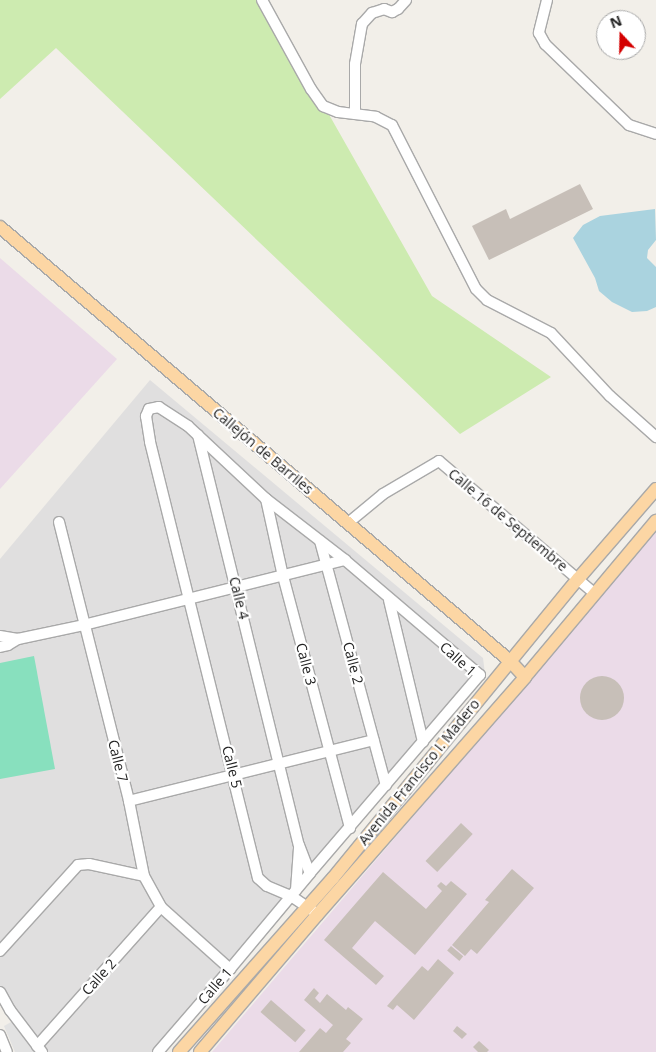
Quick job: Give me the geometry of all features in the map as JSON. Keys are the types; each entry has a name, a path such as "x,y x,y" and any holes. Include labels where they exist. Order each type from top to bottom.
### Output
{"main road":[{"name":"Callejón de Barriles","path":"0,227 510,661 525,677"},
{"name":"Avenida Francisco I. Madero","path":"200,1052 510,661 656,489"},
{"name":"Avenida Francisco I. Madero","path":"179,1052 312,911 525,677 656,521"}],"street":[{"path":"262,0 323,106 338,112 376,117 392,125 476,289 487,300 551,333 581,367 656,437"},
{"path":"355,114 355,64 362,24 372,13 384,9 392,12 398,9 406,0"},
{"path":"547,0 539,33 545,44 629,125 656,134"},
{"name":"Calle 1","path":"150,409 159,407 197,434 266,499 345,560 389,600 480,675 158,1052"},
{"name":"Calle 5","path":"150,409 146,416 150,442 234,774 258,878 267,886 294,893 312,911"},
{"name":"Calle 4","path":"197,434 237,588 299,845 310,873"},
{"name":"Calle 16 de Septiembre","path":"348,523 390,489 439,461 594,593"},
{"name":"Calle 3","path":"266,499 283,576 350,828"},
{"name":"Calle 7","path":"59,522 129,802 144,876 161,907 230,969"},
{"name":"Calle 2","path":"320,541 386,786"},
{"path":"0,636 18,639 84,625 345,560"},
{"path":"389,600 423,742"},
{"path":"0,647 8,646 18,639"},
{"path":"129,802 374,740"},
{"name":"Calle 4","path":"294,893 299,845"},
{"path":"0,951 78,865 89,864 144,876"},
{"name":"Calle 2","path":"39,1049 161,907"},
{"path":"0,992 10,1010 39,1049"},
{"path":"0,1035 7,1052"}],"shaded area":[{"path":"0,258 117,359 0,489"},
{"path":"150,380 483,658 485,674 166,1052 37,1052 0,1003 0,559"},
{"path":"656,532 656,1052 212,1052"},
{"path":"13,1021 37,1052 15,1052 4,1026"}],"green space":[{"path":"0,0 264,0 432,296 551,377 460,434 56,48 0,99"},
{"path":"34,656 55,769 0,779 0,663"}],"water":[{"path":"655,209 656,240 648,250 647,258 656,267 656,307 647,311 632,312 612,302 599,291 595,278 573,238 583,225 600,216"}],"building":[{"path":"580,184 593,209 489,260 472,226 506,209 510,219"},
{"path":"602,676 614,680 620,686 624,698 620,710 614,716 602,720 590,716 584,710 580,698 584,686 590,680"},
{"path":"461,823 473,834 437,872 426,861"},
{"path":"512,869 534,888 477,954 471,949 465,956 452,945 489,902 485,900"},
{"path":"383,872 426,909 442,891 437,886 441,882 446,886 451,881 467,894 415,955 375,921 352,948 384,976 376,985 324,940"},
{"path":"451,946 463,956 459,961 447,951"},
{"path":"438,959 454,973 414,1020 397,1005 393,1010 387,1006 422,966 428,971"},
{"path":"314,988 319,993 315,998 320,1003 327,994 346,1010 348,1007 363,1019 346,1039 351,1043 343,1052 299,1052 320,1028 326,1033 333,1025 304,1000"},
{"path":"271,1000 306,1030 295,1042 261,1012"},
{"path":"457,1026 467,1034 462,1039 453,1031"},
{"path":"479,1041 489,1050 487,1052 478,1052 473,1047"}]}
